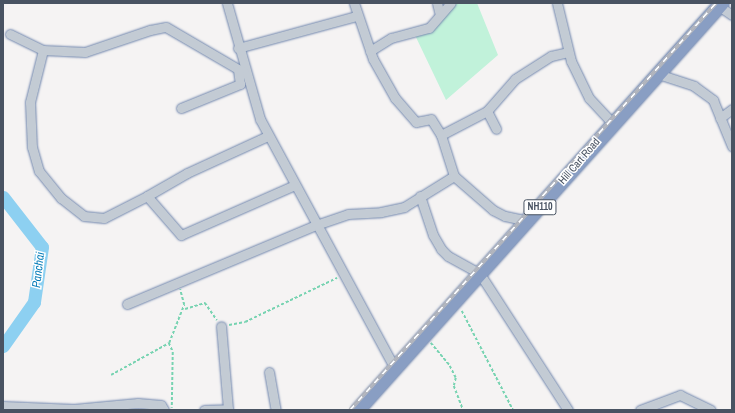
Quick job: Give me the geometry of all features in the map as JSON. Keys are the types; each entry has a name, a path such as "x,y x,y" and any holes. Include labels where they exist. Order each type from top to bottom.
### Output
{"highway":[{"name":"Hill Cart Road","path":"358,410 528,221 612,123 720,5"}],"street":[{"path":"180,108 240,84 241,71 238,48 227,3"},
{"path":"354,3 357,16 370,51 395,98 416,122 431,119 441,135 454,176 493,210 505,216 528,221"},
{"path":"437,3 440,16"},
{"path":"370,51 391,38 429,28 451,3"},
{"path":"557,3 568,52 589,98 612,123"},
{"path":"720,5 732,15"},
{"path":"238,48 357,16"},
{"path":"10,34 43,50 85,52 150,30 166,27 241,71 268,136 395,369"},
{"path":"43,50 30,102 32,147 39,171 61,198 84,216 104,218 187,173 268,136"},
{"path":"441,135 487,111 515,79 551,56 568,52"},
{"path":"658,74 694,86 713,100 732,146"},
{"path":"720,118 732,109"},
{"path":"487,111 496,129"},
{"path":"126,304 316,224 348,214 394,209 454,176"},
{"path":"147,196 181,235 295,185"},
{"path":"420,196 433,235 441,249 448,256 480,274 568,410"},
{"path":"204,410 228,408 221,326"},
{"path":"269,372 276,410"},
{"path":"640,410 680,395 711,410"},
{"path":"3,406 74,409 138,403 161,405 164,410"}],"path":[{"path":"185,309 205,303 221,326 246,322 343,275"},
{"path":"111,376 169,343 184,305 178,282"},
{"path":"457,300 513,410"},
{"path":"425,336 450,366 456,378 454,386 463,410"},
{"path":"169,343 173,352 172,410"}],"green space":[{"path":"451,3 477,3 498,55 446,100 413,31 429,28"}],"waterway":[{"name":"Panchai","path":"3,197 42,247 34,302 3,346"}],"railway":[{"path":"350,410 716,3"}]}
